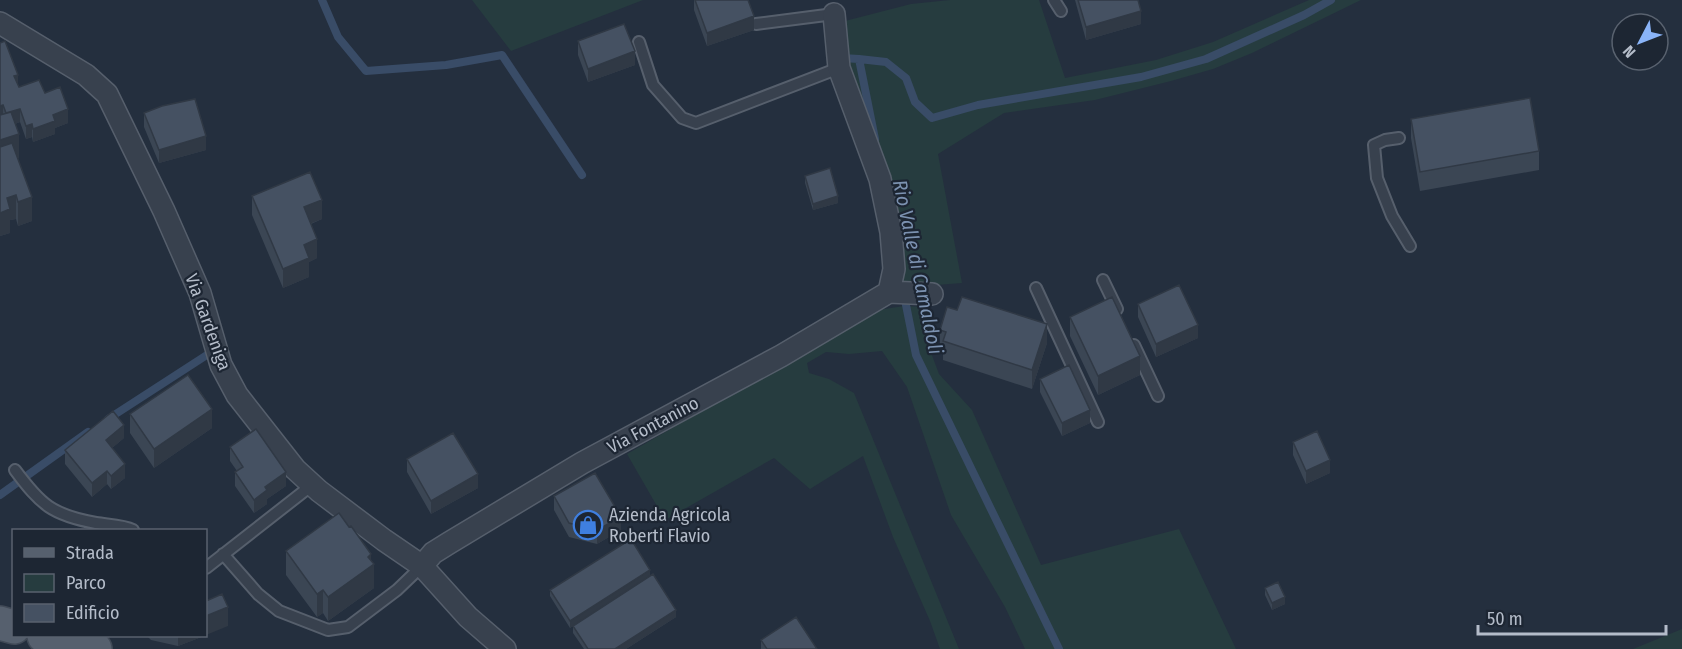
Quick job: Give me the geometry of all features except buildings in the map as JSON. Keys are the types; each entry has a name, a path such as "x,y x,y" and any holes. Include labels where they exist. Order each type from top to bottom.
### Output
{"main road":[{"path":"48,637 95,649"}],"street":[{"path":"834,14 839,68 880,179 891,232 897,292 932,294"},
{"name":"Via Gardeniga","path":"0,23 86,75 107,94 200,293 221,365 237,395 295,469 312,485 384,540 422,566 468,617 505,649"},
{"name":"Via Fontanino","path":"422,566 433,553 572,469 897,292"}],"lane":[{"path":"1054,0 1061,10"},
{"path":"756,24 834,14"},
{"path":"639,42 653,85 682,118 696,123 839,68"},
{"path":"1399,138 1385,140 1374,145 1377,178 1392,216 1410,246"},
{"path":"1103,280 1158,396"},
{"path":"1036,288 1098,422"},
{"path":"15,470 29,490 49,508 81,520 124,529"},
{"path":"207,567 312,485"},
{"path":"223,554 258,594 279,611 328,630 348,627 397,590 422,566"}],"green space":[{"path":"472,0 643,0 511,51"},
{"path":"950,0 1039,0 1065,78 1156,60 1213,42 1309,0 1361,0 1252,53 1213,69 1095,100 1004,113 938,154 962,283 910,287 902,281 899,241 849,68 845,21 911,4"},
{"path":"904,306 927,307 930,350 939,374 972,410 1041,565 1179,529 1236,649 1025,649 1005,607 951,515 907,387 882,351 849,354 826,352 807,363 809,373 829,379 854,393 959,649 940,649 893,537 863,456 810,489 774,458 665,520 627,454 878,310"},
{"path":"1682,629 1682,649 1633,649"}],"waterway":[{"path":"322,0 338,37 366,71 446,65 502,55 582,175"},
{"path":"859,59 886,62 906,78 915,102 932,118 978,105 1141,77 1206,59 1304,15 1331,0"},
{"name":"Rio Valle di Camaldoli","path":"842,58 859,59 875,139"},
{"name":"Rio Valle di Camaldoli","path":"904,295 916,355 1059,649"},
{"name":"Rio Valle di Camaldoli","path":"108,419 213,351"},
{"name":"Rio Valle di Camaldoli","path":"0,495 88,432"}],"place":[{"name":"Azienda Agricola Roberti Flavio","path":"588,525"}]}
